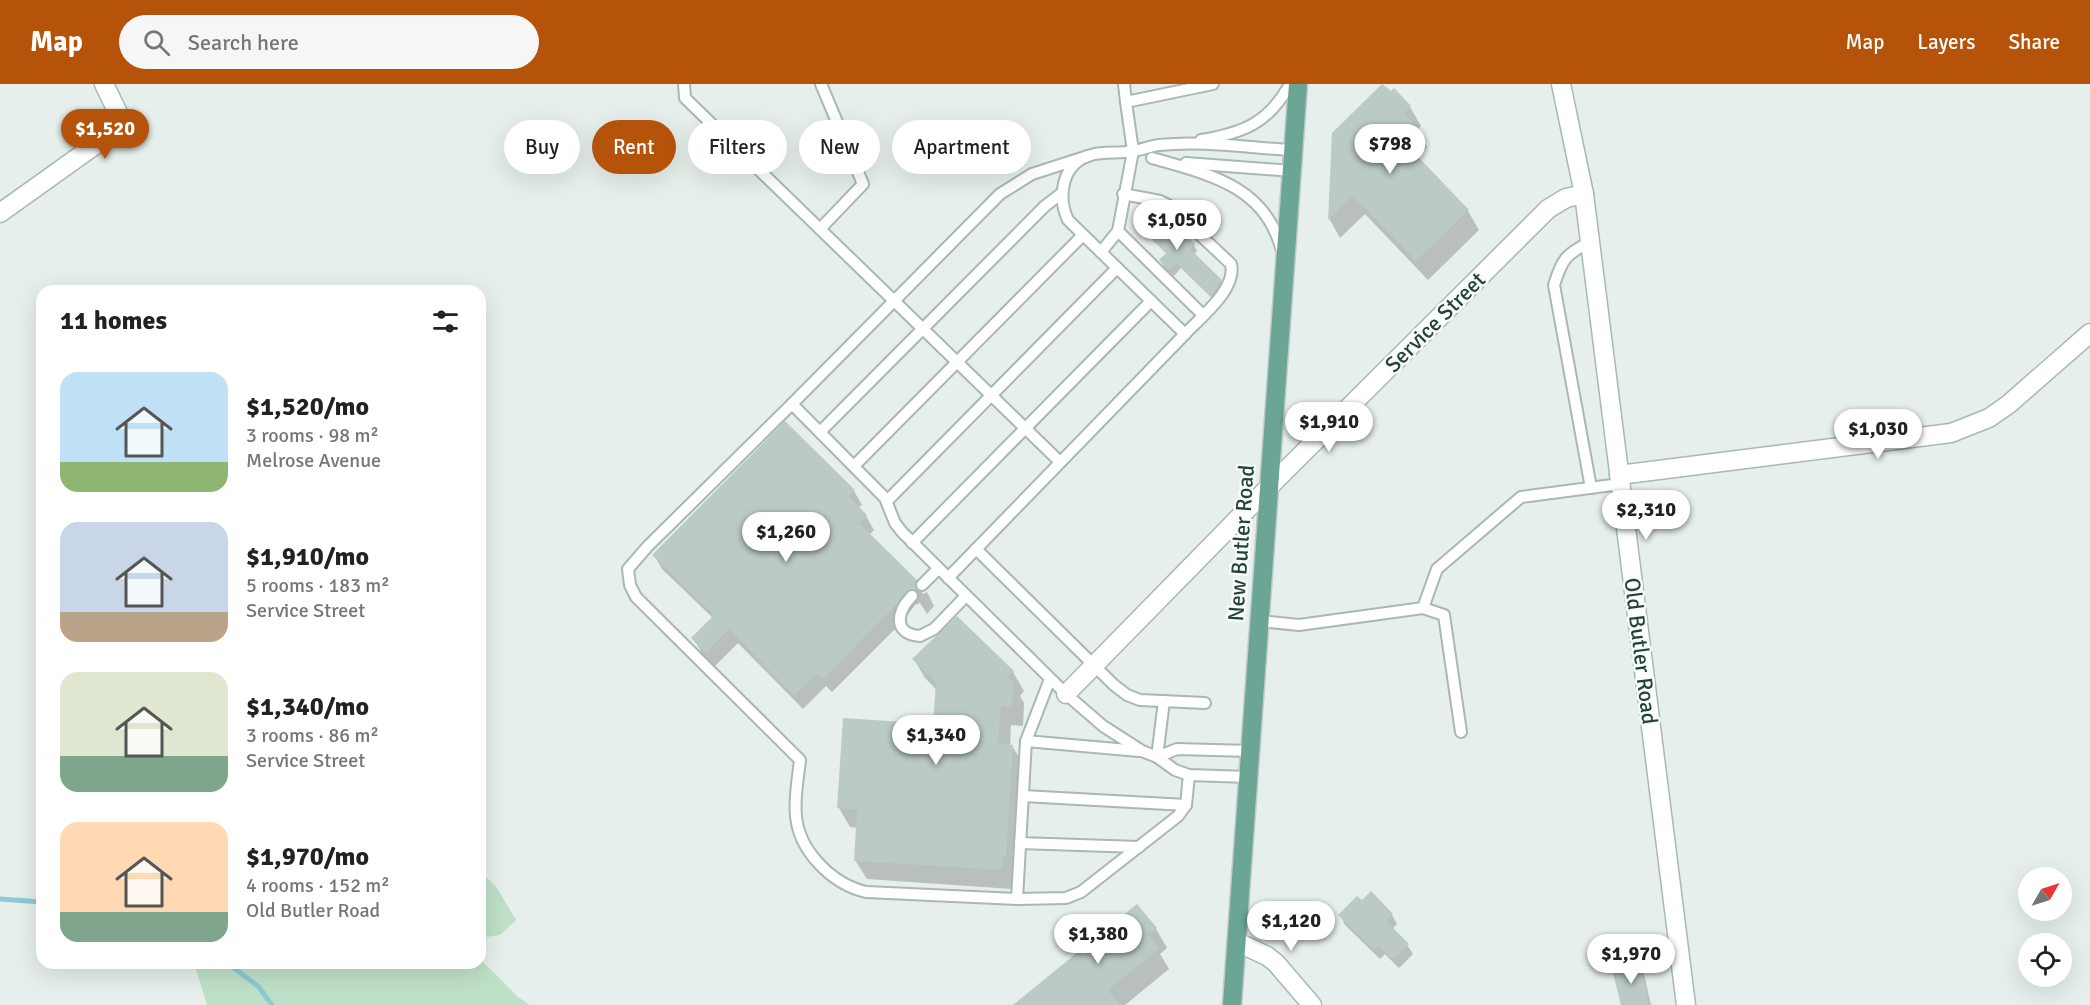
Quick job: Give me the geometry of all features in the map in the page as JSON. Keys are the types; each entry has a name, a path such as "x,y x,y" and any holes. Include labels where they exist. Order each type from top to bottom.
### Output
{"main road":[{"name":"New Butler Road","path":"1233,1005 1298,84"}],"street":[{"path":"5,210 105,138 120,117 104,84"},
{"name":"Old Butler Road","path":"1563,85 1584,194 1686,1005"},
{"name":"Service Street","path":"1066,694 1268,488 1548,209 1566,198 1584,194"},
{"path":"1620,480 1951,432 1989,418 2090,333"},
{"path":"1237,942 1267,956 1276,963 1312,1005"}],"lane":[{"path":"684,84 685,98 1060,462"},
{"path":"820,229 863,184 821,84"},
{"path":"1101,252 1118,231 1123,194 1133,151 1124,84"},
{"path":"1189,775 1186,805 1178,816 1081,892 1066,898 1017,899 866,892 853,889 842,883 815,860 799,833 795,815 800,760 636,597 630,585 628,569 648,546 1000,194 1013,184 1042,170 1088,156 1217,137 1241,130 1259,122 1277,105 1290,84"},
{"path":"1126,102 1206,85"},
{"path":"1172,144 1293,150"},
{"path":"1133,151 1206,173 1234,186 1253,200 1269,217 1276,231 1281,247 1284,272"},
{"path":"820,432 1062,191 1069,171 1088,156"},
{"path":"1152,158 1174,162 1292,171"},
{"path":"1042,170 1054,172 1061,181 1063,208 1068,220 1185,334"},
{"path":"948,578 1203,315 1218,299 1231,279 1233,271 1231,264 1168,206 1160,201 1123,194"},
{"path":"1118,231 1203,315"},
{"path":"854,466 1083,235"},
{"path":"1590,242 1571,251 1560,266 1554,285 1591,488"},
{"path":"887,501 1117,268"},
{"path":"912,543 1151,301"},
{"path":"792,404 887,501 895,523 912,543 1050,679 1103,726 1175,770 1189,775 1248,777"},
{"path":"1423,608 1437,569 1521,497 1591,488 1620,480"},
{"path":"976,549 1114,686 1127,695 1140,700 1205,703"},
{"path":"922,585 938,569"},
{"path":"912,596 901,610 900,626 905,631 920,636 934,629 966,596"},
{"path":"1259,621 1299,625 1423,608 1444,615 1461,732"},
{"path":"1017,899 1026,741 1050,679"},
{"path":"1157,757 1164,701"},
{"path":"1026,741 1142,751"},
{"path":"1157,757 1177,749 1250,751"},
{"path":"1023,796 1186,805"},
{"path":"1020,843 1139,847"}],"green space":[{"path":"486,876 497,888 516,920 500,935 486,937"},
{"path":"486,965 518,997 530,1005 207,1005 196,969 486,969"}],"building":[{"path":"1382,84 1391,91 1394,88 1411,106 1404,113 1417,127 1403,141 1469,210 1416,261 1353,196 1328,220 1332,133"},
{"path":"1145,206 1180,239 1184,234 1195,244 1190,249 1222,280 1211,296 1177,263 1169,270 1159,260 1166,253 1132,219"},
{"path":"785,421 855,490 848,496 867,515 859,523 917,580 915,586 917,591 913,589 907,591 823,679 817,673 794,696 729,629 706,653 691,638 714,615 652,555"},
{"path":"957,616 1014,671 1008,677 1014,683 1012,707 1001,706 998,743 1013,745 1006,857 1003,857 1002,870 854,861 857,810 837,808 843,718 933,724 936,682 912,659"},
{"path":"1371,891 1393,914 1386,921 1409,944 1393,960 1379,946 1374,950 1338,915 1357,896 1362,900"},
{"path":"1137,904 1157,928 1148,935 1159,949 1108,990 1120,1005 1013,1005"},
{"path":"1640,963 1649,1005 1621,1005 1612,969"}],"waterway":[{"path":"0,899 36,902"},
{"path":"235,969 258,986 272,1005"}]}
